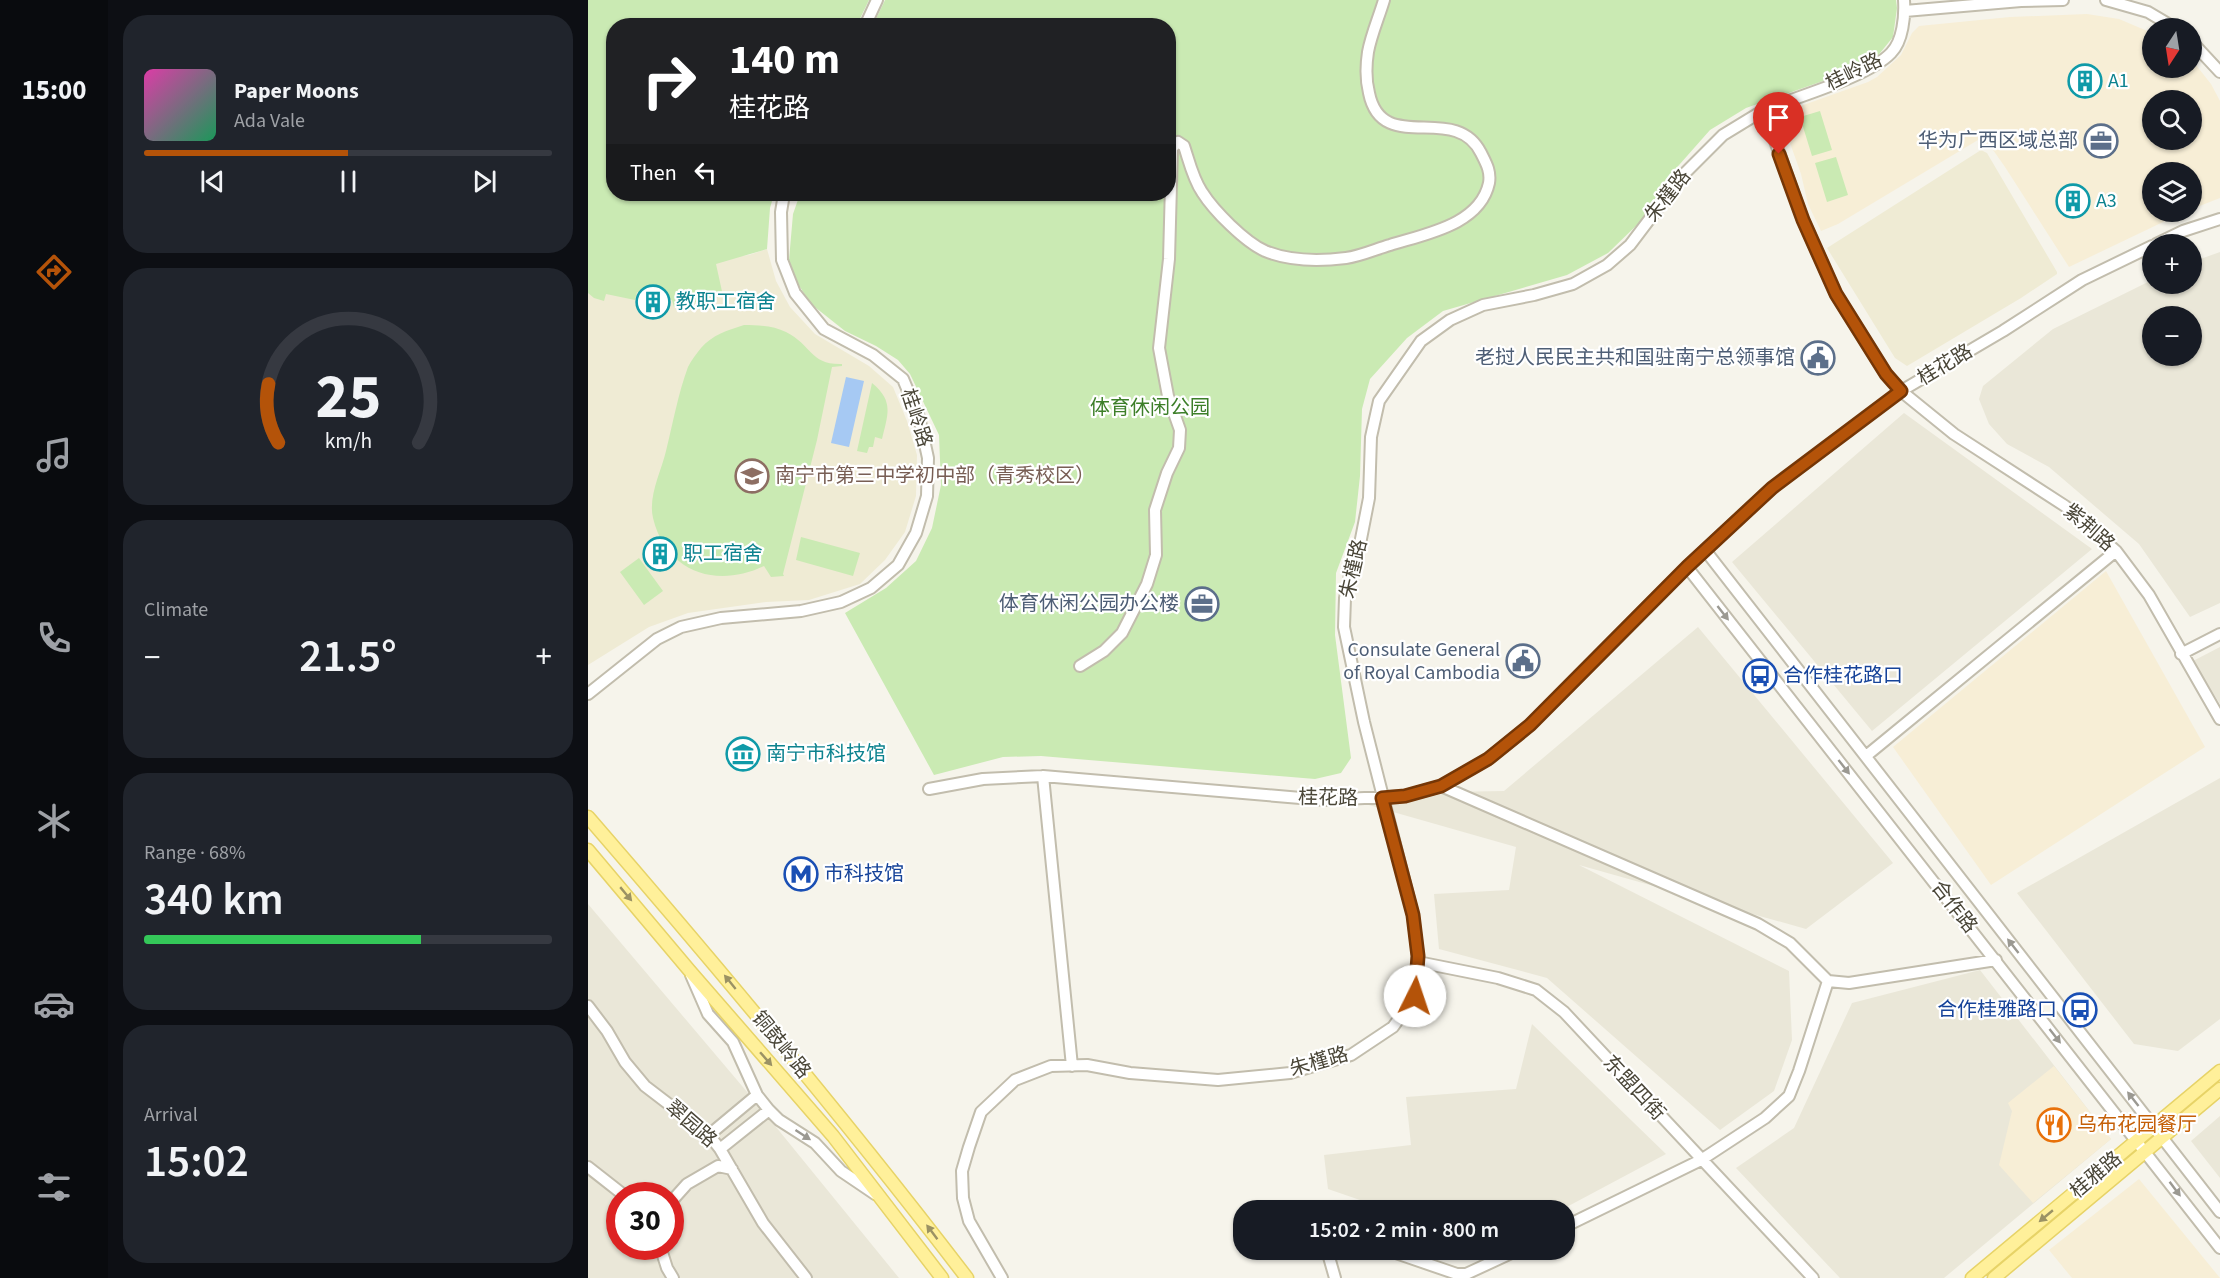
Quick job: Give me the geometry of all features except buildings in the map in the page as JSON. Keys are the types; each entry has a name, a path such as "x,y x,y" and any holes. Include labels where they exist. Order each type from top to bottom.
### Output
{"main road":[{"name":"铜鼓岭路","path":"588,817 723,973 967,1278"},
{"name":"铜鼓岭路","path":"588,850 833,1136 942,1278"},
{"name":"桂雅路","path":"1972,1278 2220,1071"},
{"name":"桂雅路","path":"1994,1278 2220,1089"}],"street":[{"path":"869,18 877,0"},
{"path":"1176,144 1178,142 1184,146 1201,192 1240,233 1265,251 1296,259 1348,258 1448,228 1479,206 1489,184 1490,170 1479,149 1467,135 1449,129 1402,127 1384,121 1372,108 1367,84 1368,52 1384,0"},
{"path":"1904,5 2063,0"},
{"path":"2106,0 2148,12 2158,18"},
{"name":"桂岭路","path":"1764,110 1841,82 1891,53 1900,38 1904,5"},
{"path":"2202,53 2220,72"},
{"path":"1764,110 1803,220 1836,294 1886,374 1901,391"},
{"name":"朱槿路","path":"1002,1278 969,1221 963,1198 962,1171 981,1112 1015,1080 1051,1066 1087,1065 1130,1073 1218,1080 1290,1072 1351,1055 1393,1027 1415,996 1418,962 1413,915 1382,798 1348,655 1344,627 1345,598 1360,544 1369,498 1371,436 1379,401 1421,341 1450,320 1483,305 1534,295 1573,284 1607,265 1629,245 1683,175 1723,135 1764,110"},
{"name":"桂岭路","path":"588,694 657,639 681,627 721,618 801,611 841,602 871,588 898,565 916,533 927,496 928,458 919,417 903,379 873,355 824,329 795,293 782,260 783,201"},
{"path":"1080,666 1104,651 1122,633 1147,584 1156,555 1155,510 1167,473 1179,448 1180,430 1168,396 1159,348 1169,259 1171,201"},
{"name":"桂花路","path":"2177,234 2220,219"},
{"name":"桂花路","path":"929,789 983,779 1043,776 1324,800 1405,796 1441,786 1488,759 1530,725 1687,567 1772,488 1901,391 2003,331 2082,280 2142,251"},
{"name":"紫荆路","path":"1901,391 1954,434 2065,506 2116,551 2149,595 2220,719"},
{"path":"1705,550 2220,1212"},
{"path":"1866,756 2116,551"},
{"name":"合作路","path":"1687,567 2220,1248"},
{"path":"2181,654 2220,634"},
{"path":"1043,776 1072,1066"},
{"path":"1441,786 1758,924 1790,943 1828,981 1849,983 1996,960"},
{"name":"东盟四街","path":"1418,962 1498,978 1536,990 1564,1012 1813,1278"},
{"path":"689,970 708,1014 733,1042 757,1095 769,1110 779,1120 815,1143 841,1171 882,1199"},
{"path":"1575,1222 1701,1160 1765,1118 1789,1096 1828,981"},
{"name":"翠园路","path":"588,1006 607,1031 625,1062 645,1086 709,1135 720,1149 763,1223 806,1278"},
{"path":"709,1135 757,1095"},
{"path":"720,1149 769,1110"},
{"path":"684,1187 718,1166 732,1169"},
{"path":"588,1167 607,1182"},
{"path":"664,1260 672,1278"},
{"path":"1330,1260 1335,1278"},
{"path":"1416,1260 1457,1274 1466,1274 1496,1260"}],"shaded area":[{"name":"华为广西区域总部","path":"2087,14 2119,19 2142,29 2142,78 2202,78 2202,73 2220,101 2220,198 2202,205 2202,162 2142,162 2142,222 2163,222 2069,267 1991,147 1978,140 1838,224 1821,231 1808,204 1790,143 1789,114 1795,108 1877,77 1901,55 1912,33 1919,26 2010,17"},
{"path":"1981,150 1987,153 2057,274 1907,366 1895,358 1827,248"},
{"name":"南宁市第三中学初中部（青秀校区）","path":"767,249 776,281 790,307 815,334 869,366 893,387 907,421 917,455 916,496 905,532 885,560 860,584 809,600 766,602 688,613 649,627 588,665 588,273 749,255"},
{"path":"2220,252 2220,603 2190,617 2139,544 2049,467 2007,444 1989,424 1979,399 1983,386 2053,329 2142,285 2142,294 2202,294 2202,258"},
{"path":"1904,413 2092,549 1872,731 1732,562"},
{"path":"2106,571 2205,747 1991,885 1893,747"},
{"path":"1698,627 1893,863 1806,929 1579,865 1789,971 1792,1040 1774,1091 1720,1130 1547,978 1439,949 1434,894 1509,890 1516,847 1330,794 1504,791"},
{"path":"2220,647 2220,704 2193,661"},
{"path":"2220,778 2220,1019 2178,1051 2134,1044 2017,893"},
{"path":"588,904 759,1106 899,1278 588,1278"},
{"path":"1980,970 2111,1139 1944,1278 1840,1278 1736,1168 1794,1128 1852,1003"},
{"path":"1532,1024 1666,1154 1575,1203 1575,1200 1360,1200 1328,1189 1324,1155 1411,1145 1406,1097 1516,1089"},
{"name":"乌布花园餐厅","path":"2054,1066 2111,1139 2033,1203 1999,1165 2012,1111 2008,1103"},
{"path":"2220,1116 2220,1178 2191,1141"},
{"path":"2139,1179 2220,1278 2072,1278 2049,1250"}],"green space":[{"path":"588,0 869,0 860,18 606,18 606,201 772,201 767,249 716,264 723,296 674,307 672,300 637,292 635,300 606,294 604,301 588,293"},
{"name":"体育休闲公园","path":"885,0 1896,0 1897,8 1893,37 1876,58 1855,73 1826,80 1746,108 1710,130 1672,173 1640,222 1608,253 1567,275 1443,311 1407,338 1370,379 1362,409 1360,476 1355,522 1336,573 1335,635 1351,758 1341,773 1315,779 1041,756 1003,757 934,775 845,613 886,588 916,561 932,528 941,485 939,435 910,374 898,360 845,331 811,304 798,284 789,260 793,214 798,201 1176,201 1176,18 876,18"},
{"path":"1820,111 1832,150 1812,156 1800,117"},
{"path":"1836,157 1848,195 1827,202 1815,163"},
{"path":"744,325 766,326 781,330 795,337 817,358 842,364 842,366 832,367 784,576 771,577 764,566 746,573 728,576 695,571 681,563 669,552 653,518 652,501 688,367 705,343 715,336"},
{"path":"872,383 884,396 888,408 882,439 875,437 873,447 869,447 867,453 857,451"},
{"path":"801,537 860,553 853,576 796,560"},
{"path":"639,558 663,591 644,605 620,572"}],"water":[{"path":"846,377 864,381 849,447 831,443"}],"place":[{"name":"A1","path":"2085,81"},
{"name":"华为广西区域总部","path":"2101,141"},
{"name":"A3","path":"2073,201"},
{"name":"教职工宿舍","path":"653,302"},
{"name":"老挝人民民主共和国驻南宁总领事馆","path":"1818,358"},
{"name":"南宁市第三中学初中部（青秀校区）","path":"752,476"},
{"name":"职工宿舍","path":"660,554"},
{"name":"体育休闲公园办公楼","path":"1202,604"},
{"name":"Consulate General of Royal Cambodia","path":"1523,661"},
{"name":"合作桂花路口","path":"1760,676"},
{"name":"南宁市科技馆","path":"743,754"},
{"name":"市科技馆","path":"801,874"},
{"name":"合作桂雅路口","path":"2080,1010"},
{"name":"乌布花园餐厅","path":"2054,1125"}],"route":[{"path":"1415,996 1418,956 1413,915 1382,798 1405,796 1441,786 1488,759 1530,725 1687,567 1772,488 1901,391 1886,374 1836,294 1803,220 1779,154"}]}
